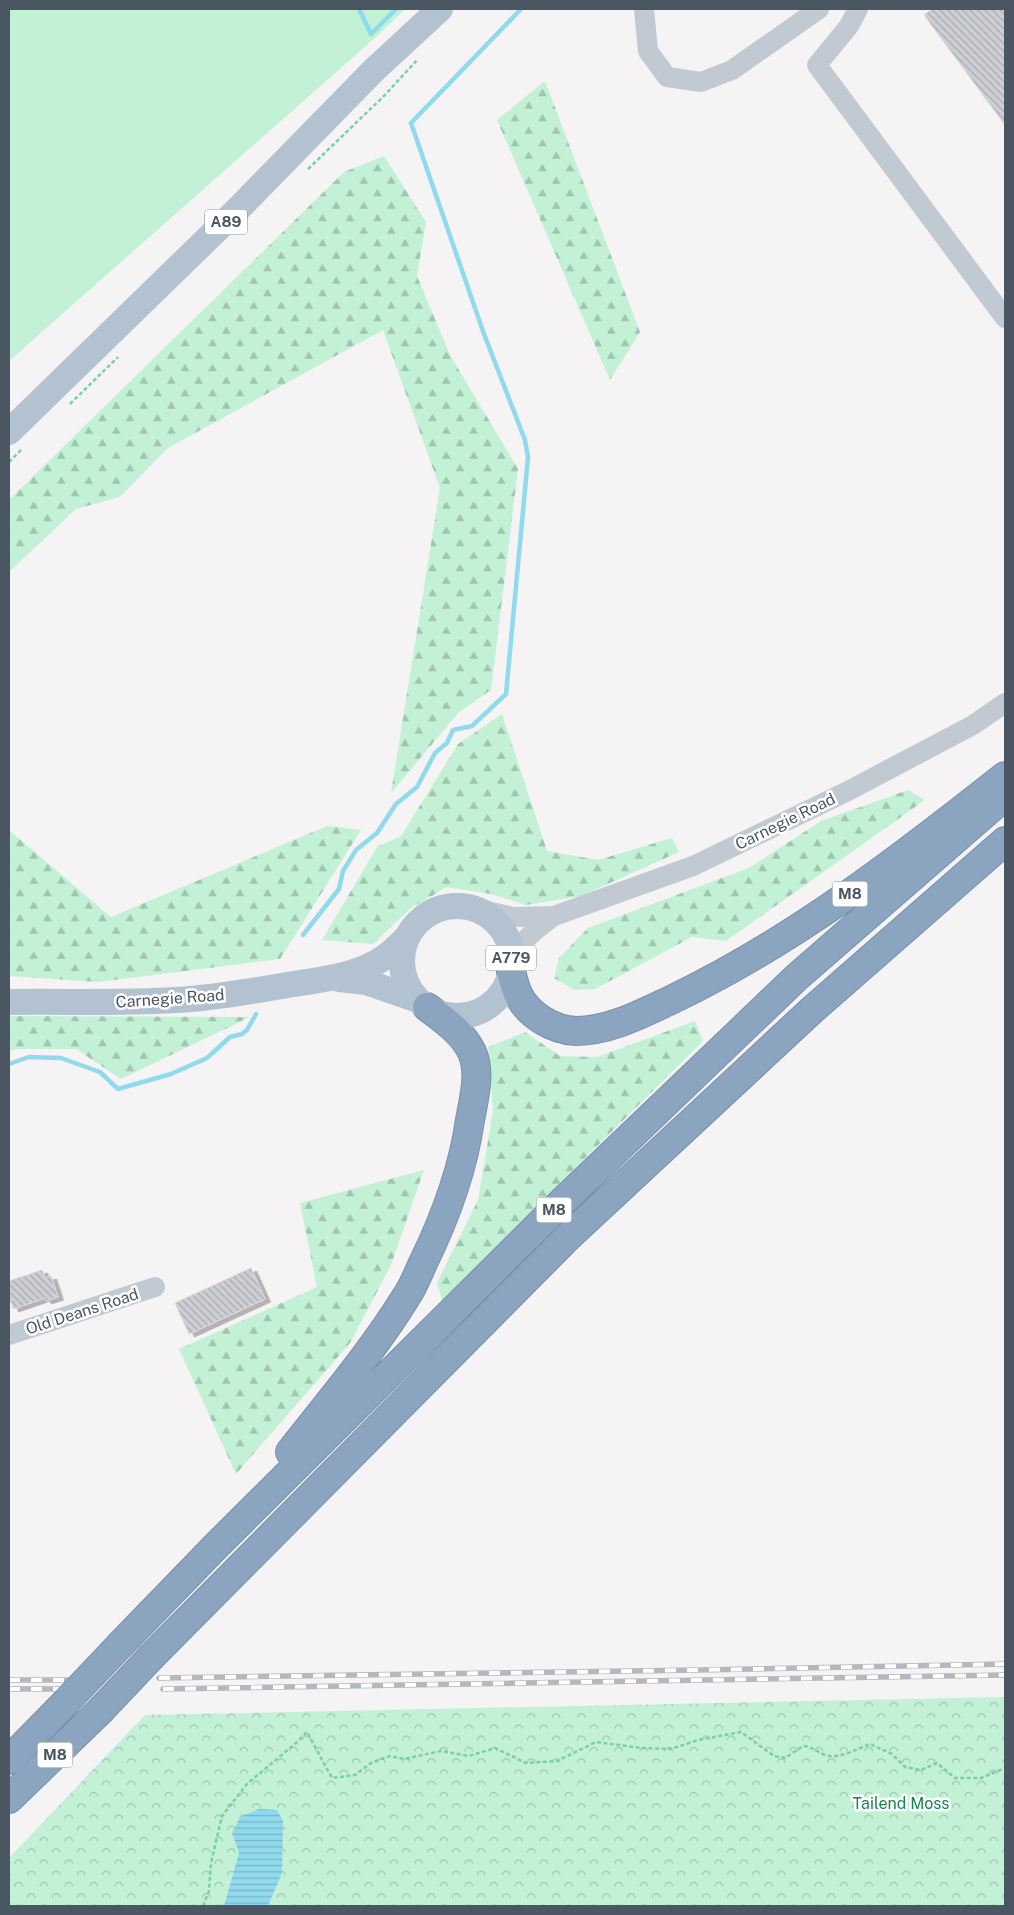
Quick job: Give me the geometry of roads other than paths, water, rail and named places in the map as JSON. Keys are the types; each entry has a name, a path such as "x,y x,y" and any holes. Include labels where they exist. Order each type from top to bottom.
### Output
{"highway":[{"name":"M8","path":"511,969 518,995 529,1009 540,1018 564,1029 589,1030 617,1024 717,978 839,903 1005,776"},
{"name":"M8","path":"9,1760 217,1545 561,1203 790,984 1005,796"},
{"name":"M8","path":"9,1799 100,1710 569,1236 812,1010 1005,841"},
{"name":"M8","path":"217,1545 376,1343 408,1295 447,1212 468,1137 476,1084 476,1068 464,1038 452,1026 422,1004"}],"main road":[{"name":"A89","path":"9,432 239,208 374,70 440,9"},
{"name":"A779","path":"450,906 469,907 484,913 496,922 505,935 511,950 511,969 504,989 493,1002 478,1012 461,1016 443,1014 422,1004 407,984 401,964 402,951 406,938 417,922 432,911 450,906"},
{"name":"Carnegie Road","path":"9,1002 130,1002 191,999 256,991 330,979 377,963 406,938"},
{"name":"Carnegie Road","path":"330,979 366,982 422,1004"}],"street":[{"path":"644,9 648,51 668,77 701,82 732,70 819,9"},
{"path":"858,9 849,26 817,65 1005,318"},
{"name":"Carnegie Road","path":"469,907 512,917 554,916 693,866 848,791 973,725 1005,703"},
{"name":"Carnegie Road","path":"511,969 515,955 524,941 554,916"},
{"name":"Old Deans Road","path":"9,1335 155,1287"}],"water":[{"path":"259,1809 277,1810 283,1821 282,1873 268,1906 224,1906 239,1853 232,1833 240,1817"}],"waterway":[{"path":"359,9 371,34 396,9"},
{"path":"303,935 339,889 343,871 356,850 377,833 396,804 417,787 435,753 447,743 453,730 472,726 506,694 528,457 525,440 484,334 411,123 521,9"},
{"path":"9,1064 29,1057 61,1058 100,1072 118,1089 171,1074 207,1058 230,1037 242,1034 247,1030 256,1014"}],"railway":[{"path":"159,1678 1005,1664"},
{"path":"163,1689 1005,1675"},
{"path":"9,1680 70,1680"},
{"path":"9,1689 67,1689"}],"park label":[{"name":"Tailend Moss","path":"901,1803"}]}
